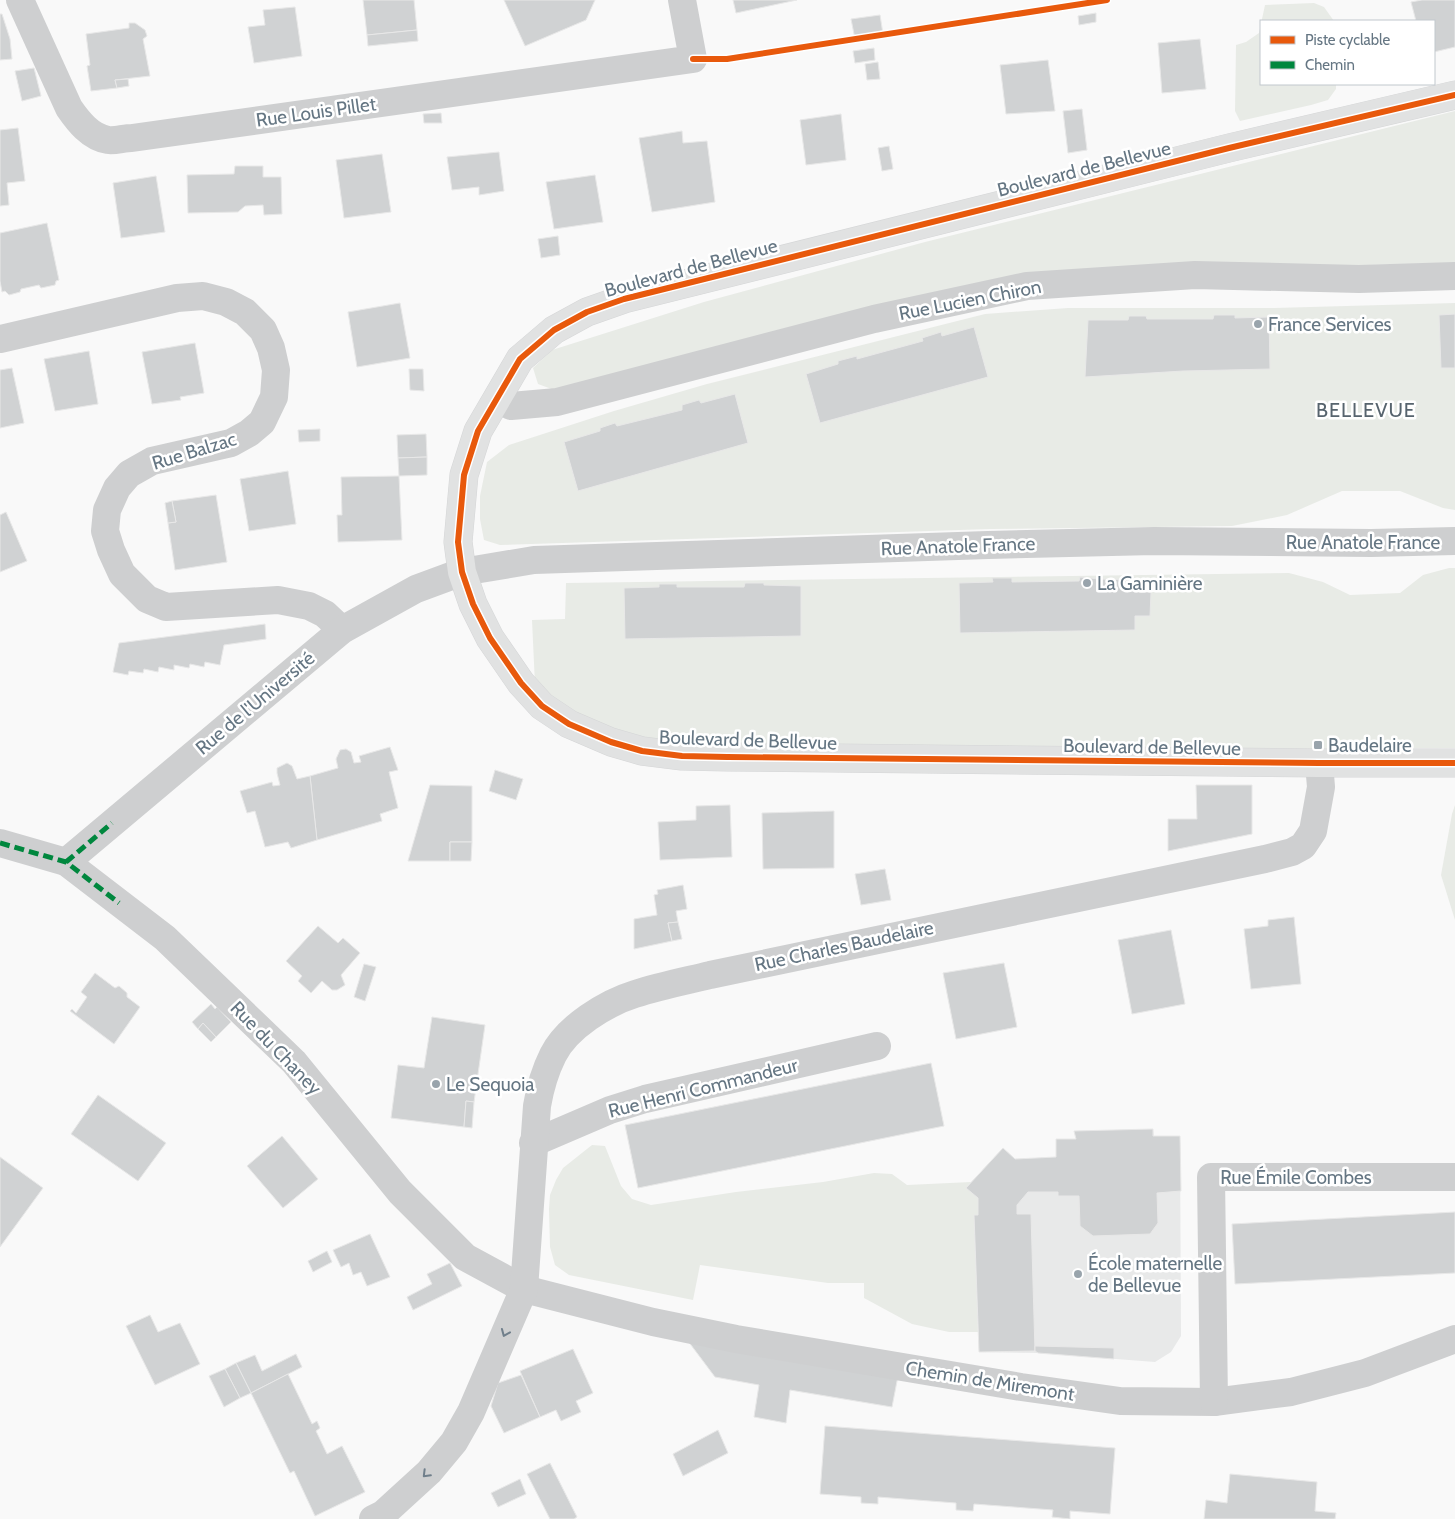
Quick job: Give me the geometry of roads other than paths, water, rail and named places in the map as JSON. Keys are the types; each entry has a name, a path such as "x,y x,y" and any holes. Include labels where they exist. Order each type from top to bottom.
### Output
{"main road":[{"name":"Boulevard de Bellevue","path":"1455,95 1229,148 624,299 587,312 554,330 520,359 478,431 464,475 458,542 462,572 473,604 490,638 521,683 542,706 569,724 611,742 642,751 682,756 728,758 1319,764 1455,763"}],"street":[{"name":"Rue Louis Pillet","path":"20,0 69,108 78,121 90,132 107,140 693,59 682,0"},
{"name":"Rue Lucien Chiron","path":"497,399 511,406 557,402 874,319 1027,286 1195,275 1359,279 1455,276"},
{"name":"Rue Balzac","path":"0,339 177,298 202,296 226,302 245,312 263,330 271,348 276,370 274,397 262,422 249,433 231,443 152,461 130,474 117,488 107,510 105,531 122,574 147,599 156,603 166,607 174,607 278,600 309,606 324,614 342,630"},
{"name":"Rue Anatole France","path":"462,572 534,560 978,545 1154,541 1362,543 1455,541"},
{"name":"Rue de l'Université","path":"66,862 342,630 416,589 462,572"},
{"name":"Rue Charles Baudelaire","path":"380,1517 429,1472 454,1442 471,1412 524,1289 537,1106 542,1082 554,1053 571,1030 598,1011 634,994 710,975 1292,852 1303,846 1313,831 1321,787 1319,764"},
{"name":"Rue du Chaney","path":"0,843 66,862 165,938 294,1062 400,1192 465,1257 524,1289"},
{"name":"Rue Henri Commandeur","path":"533,1143 610,1110 646,1099 877,1046"},
{"name":"Rue Émile Combes","path":"1214,1402 1211,1177 1455,1177"},
{"name":"Chemin de Miremont","path":"524,1289 653,1322 736,1339 1012,1386 1120,1401 1214,1402 1291,1392 1365,1373 1455,1339"}],"place":[{"name":"France Services","path":"1258,324"},
{"name":"La Gaminière","path":"1087,583"},
{"name":"Baudelaire","path":"1318,745"},
{"name":"Le Sequoia","path":"436,1084"},
{"name":"École maternelle de Bellevue","path":"1078,1274"}],"district":[{"name":"BELLEVUE","path":"1366,410"}]}
